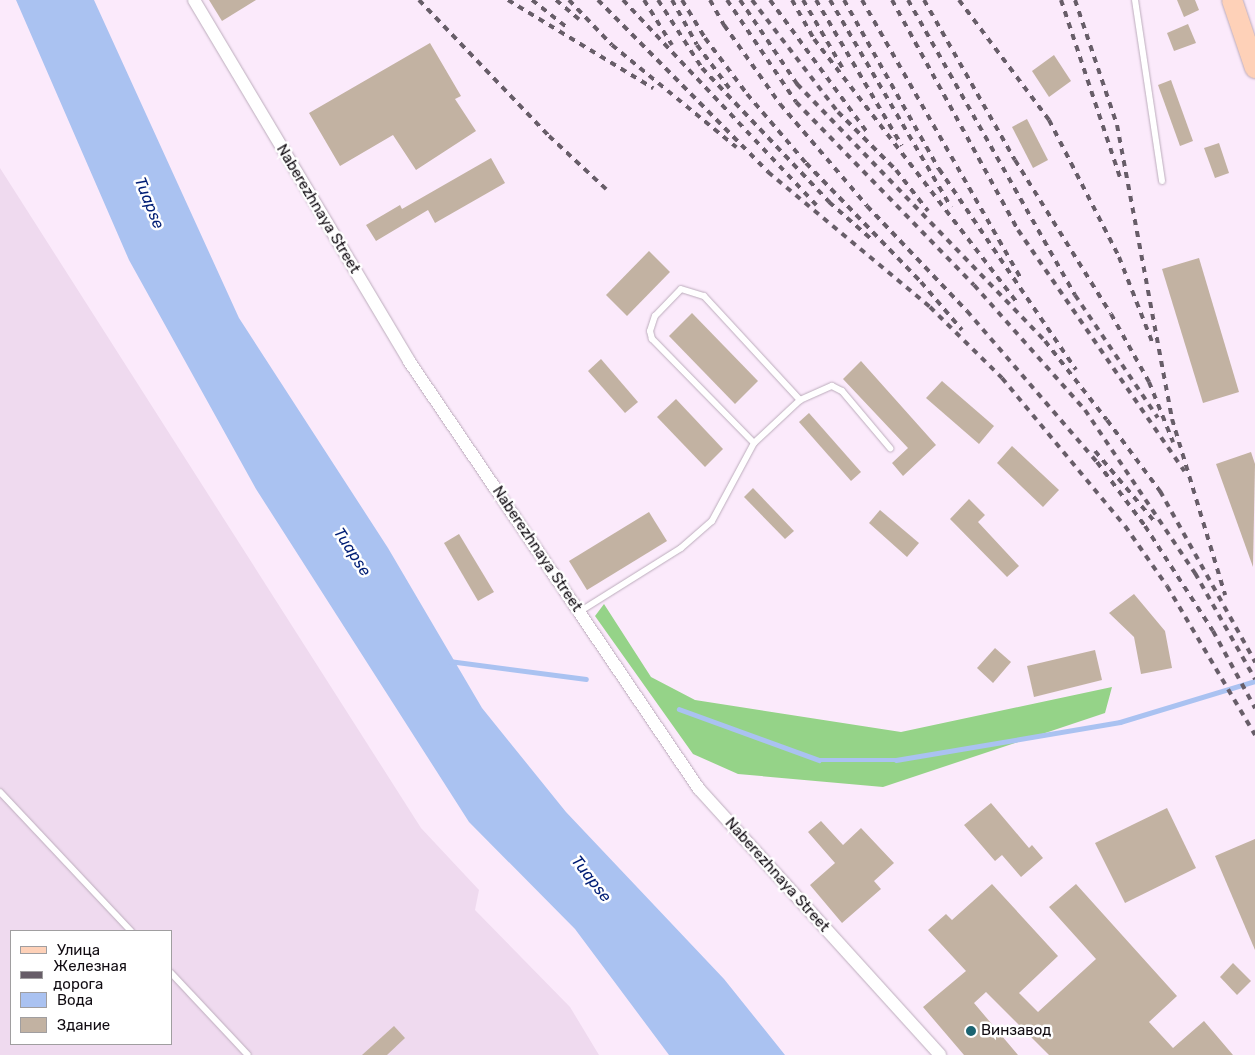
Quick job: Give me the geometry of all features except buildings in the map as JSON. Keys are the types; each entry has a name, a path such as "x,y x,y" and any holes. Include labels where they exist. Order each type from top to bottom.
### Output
{"main road":[{"path":"1232,0 1255,68"}],"street":[{"name":"Naberezhnaya Street","path":"194,0 409,361 699,789 940,1055"}],"lane":[{"path":"1135,0 1162,181"},
{"path":"754,443 652,339 650,331 655,316 681,289 704,296 800,400"},
{"path":"579,612 681,548 712,521 754,443 800,400 832,386 842,391 890,448"},
{"path":"0,792 130,930"},
{"path":"172,975 248,1055"}],"shaded area":[{"path":"0,168 421,828 479,890 475,910 570,1007 599,1055 0,1055"}],"green space":[{"path":"604,604 651,677 695,700 901,732 1112,687 1105,713 883,787 738,774 693,754 595,616"}],"water":[{"name":"Tuapse","path":"16,0 94,0 239,318 388,548 482,708 566,812 724,979 785,1055 669,1055 575,929 469,822 256,489 129,260"}],"waterway":[{"path":"449,661 586,679"},
{"path":"679,709 819,760 896,760 1120,722 1255,681"}],"railway":[{"path":"419,0 549,136 606,189"},
{"path":"508,0 653,88"},
{"path":"532,0 569,29"},
{"path":"556,0 579,19"},
{"path":"569,0 612,45 736,147"},
{"path":"598,0 768,172 930,307 1002,378 1125,526 1167,586 1255,735"},
{"path":"623,0 816,205"},
{"path":"644,0 672,45"},
{"path":"658,0 702,68 829,202 870,238"},
{"path":"672,0 697,45 729,88"},
{"path":"682,0 705,38 747,94 806,163 921,282 962,330"},
{"path":"710,0 724,25 780,104 867,206 967,311 1097,462 1145,526 1213,631 1255,708"},
{"path":"727,0 796,102 974,285 1085,410 1195,573 1255,679"},
{"path":"740,0 797,84 1045,341 1107,420 1160,491 1255,662"},
{"path":"752,0 838,112 896,170 928,211"},
{"path":"770,0 869,135"},
{"path":"792,0 814,39 1017,303"},
{"path":"803,0 842,67"},
{"path":"816,0 902,146"},
{"path":"830,0 951,207"},
{"path":"844,0 939,169 1076,370"},
{"path":"862,0 1021,279"},
{"path":"892,0 1018,230 1184,471"},
{"path":"908,0 1075,295 1158,418"},
{"path":"924,0 1015,160 1111,314 1149,382 1173,442"},
{"path":"959,0 1049,120 1119,257 1153,344"},
{"path":"1061,0 1121,180"},
{"path":"1075,0 1117,125 1172,419 1225,595"},
{"path":"1095,451 1155,522"}],"place":[{"name":"Винзавод","path":"971,1031"}]}
